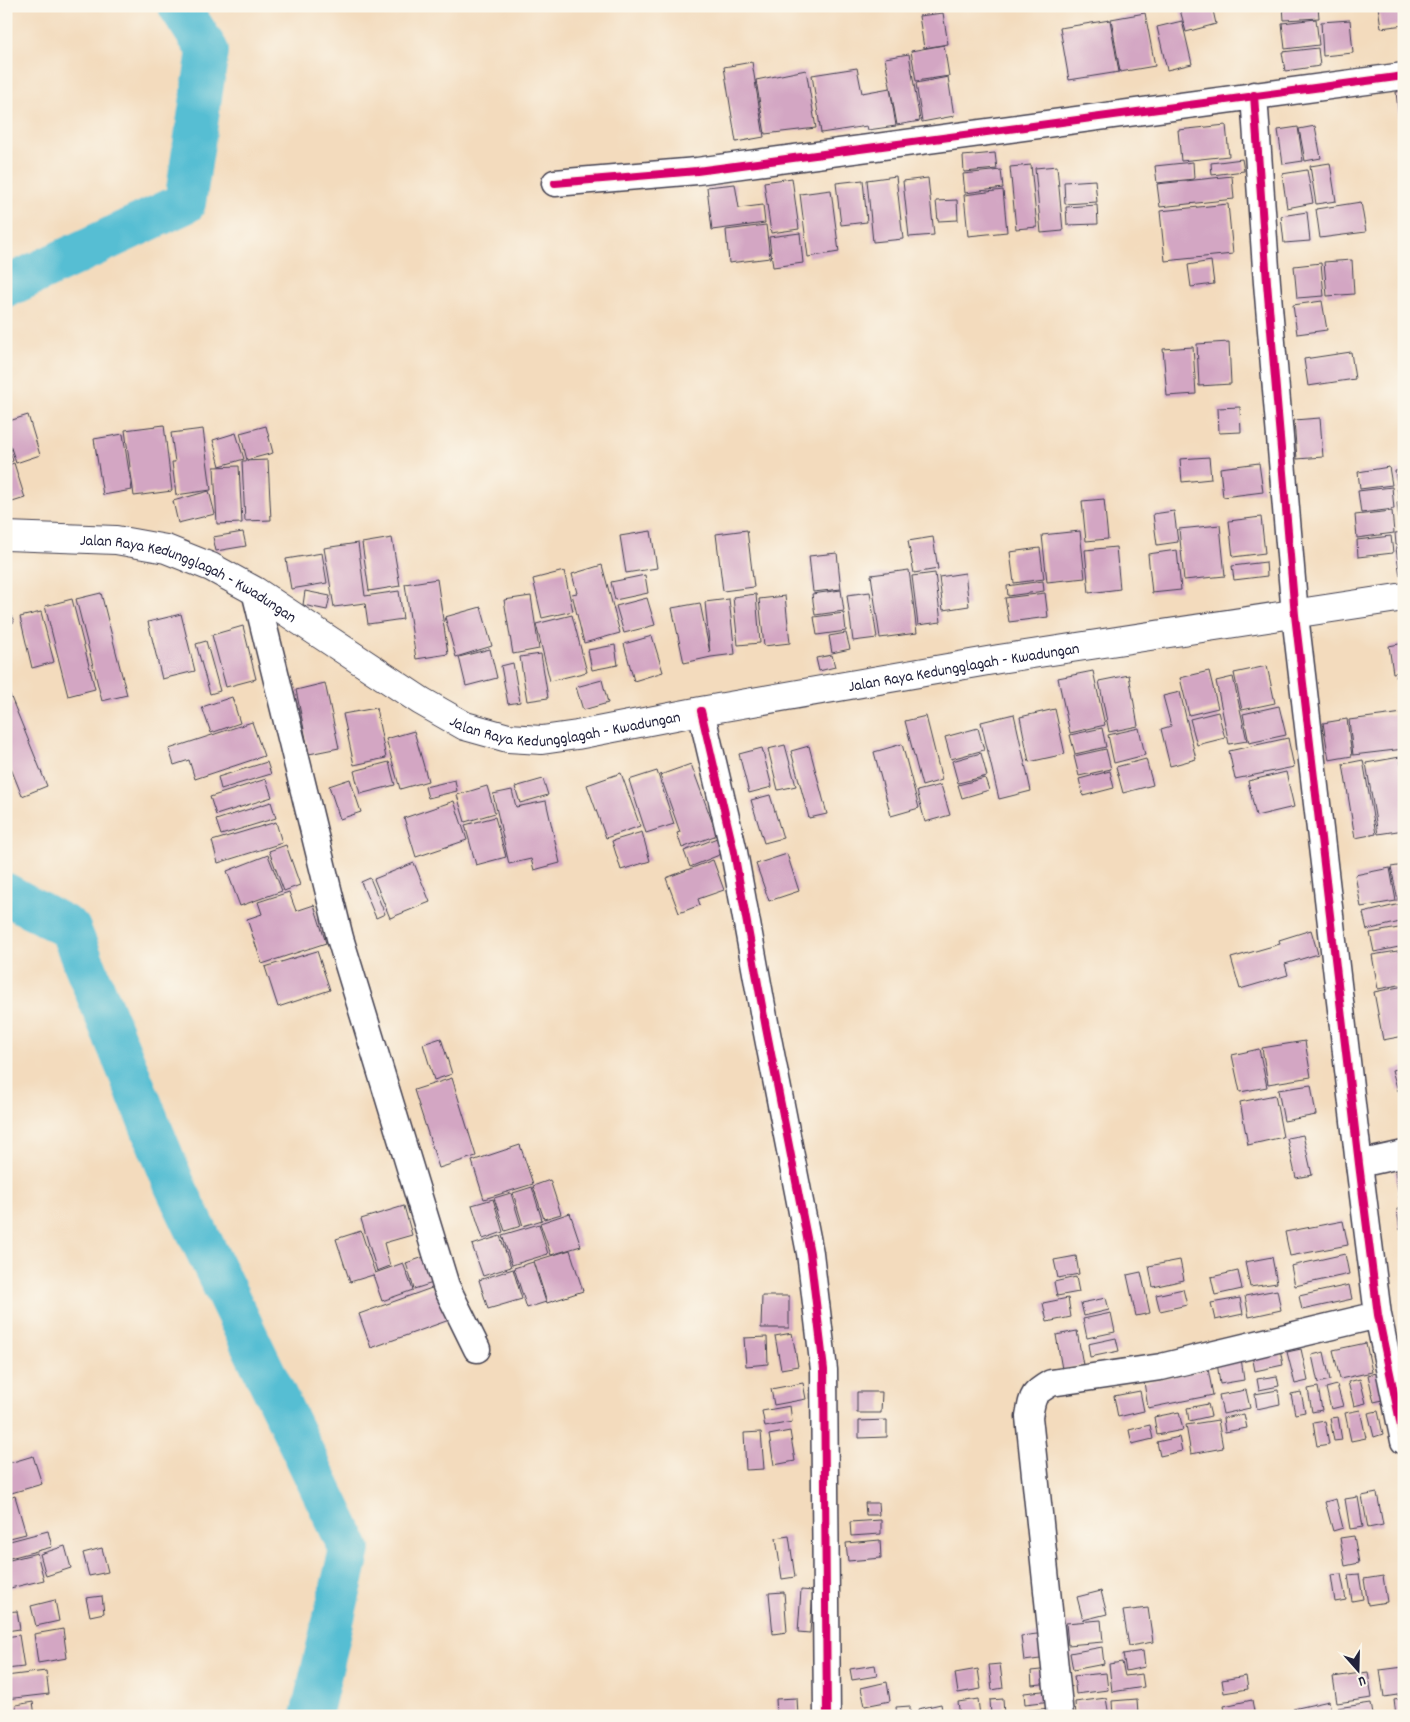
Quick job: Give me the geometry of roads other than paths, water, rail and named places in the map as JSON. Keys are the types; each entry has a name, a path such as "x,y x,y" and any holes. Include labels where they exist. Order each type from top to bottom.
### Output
{"main road":[{"name":"Jalan Raya Kedungglagah - Kwadungan","path":"6,536 116,540 166,548 211,567 255,591 421,701 465,726 508,738 542,740 999,659 1404,597"}],"street":[{"path":"556,183 697,171 1404,76"},
{"path":"1254,95 1268,293 1295,615 1378,1315 1404,1441"},
{"path":"255,591 340,938 446,1286 476,1349"},
{"path":"701,711 734,852 810,1253 824,1370 826,1716"},
{"path":"1359,1164 1404,1154"},
{"path":"1060,1716 1029,1417 1036,1391 1051,1383 1161,1367 1378,1315"}],"waterway":[{"path":"6,287 185,203 208,51 179,6"},
{"path":"6,894 70,929 175,1186 350,1549 311,1716"}]}
